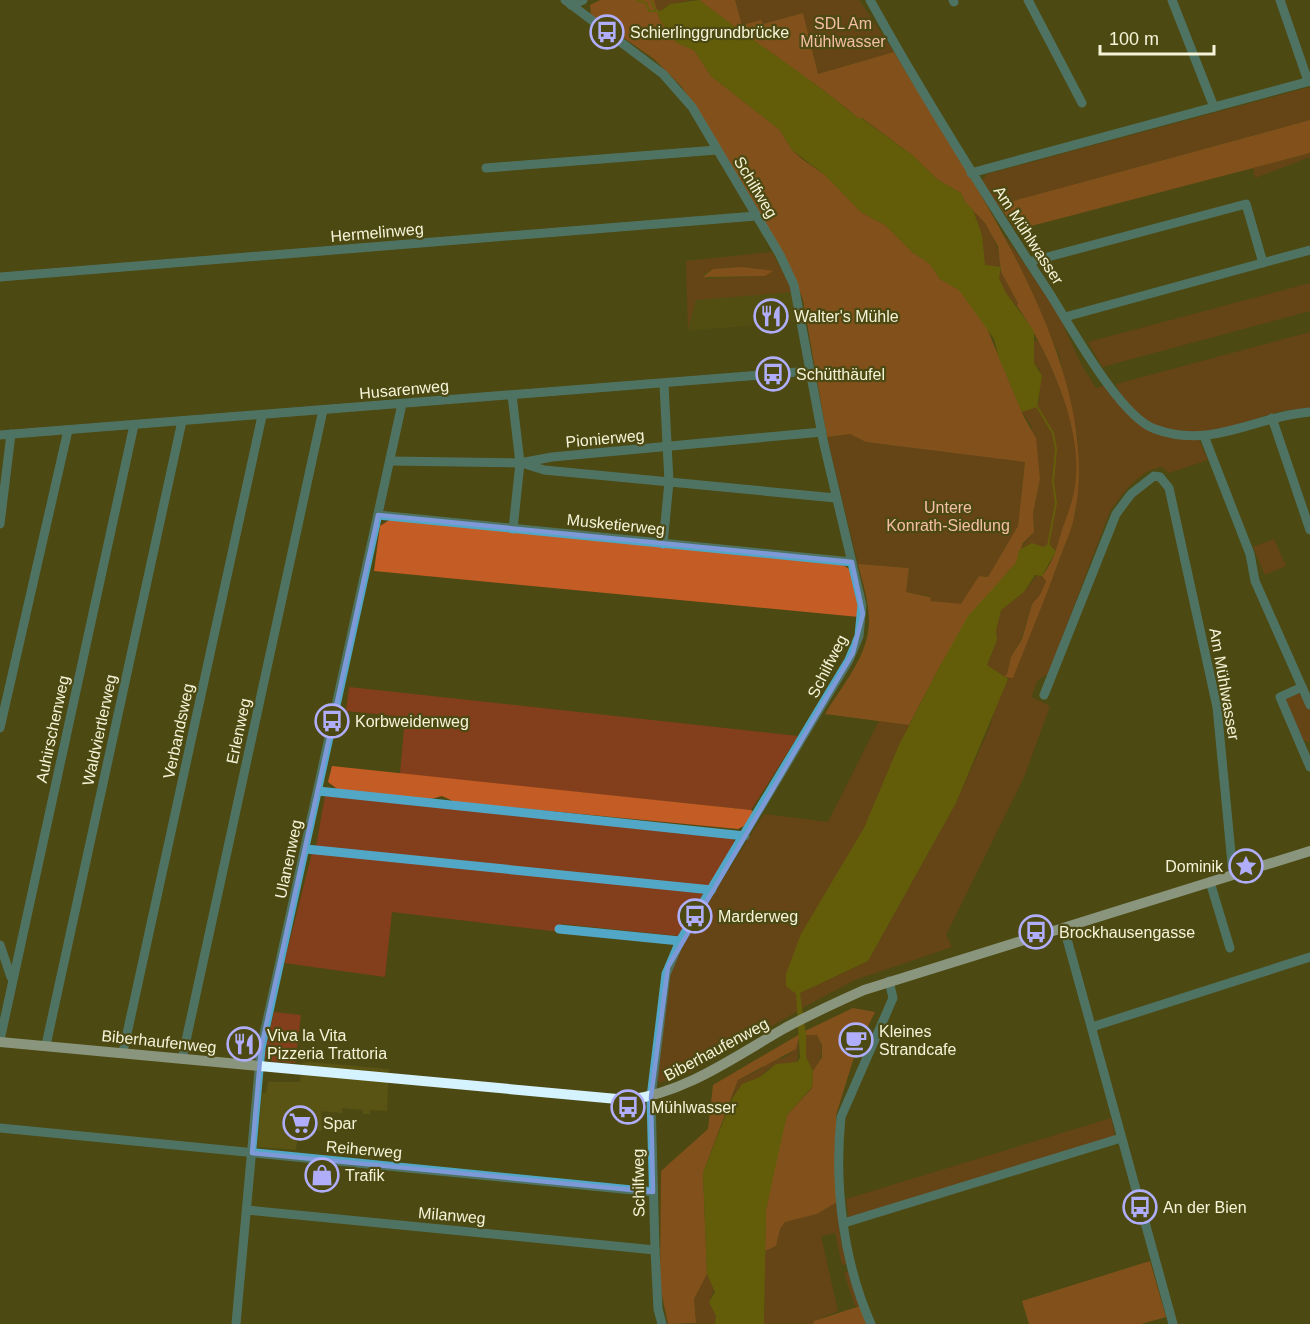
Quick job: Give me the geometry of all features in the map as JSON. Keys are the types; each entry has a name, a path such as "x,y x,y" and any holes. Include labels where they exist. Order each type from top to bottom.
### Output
{"main road":[{"name":"Biberhaufenweg","path":"0,1041 260,1068 424,1079 628,1100 651,1097 680,1088 814,1013 889,981 1310,851"}],"street":[{"path":"568,3 583,0"},
{"name":"Am Mühlwasser","path":"870,0 924,98 971,173 1114,390 1142,422 1167,433 1204,436 1230,433 1272,418 1310,412"},
{"path":"1028,0 1082,104"},
{"path":"1172,0 1214,107"},
{"path":"971,173 1309,81 1280,0"},
{"name":"Schilfweg","path":"568,3 663,74 692,107 794,285 822,432 863,614 856,645 745,836 680,941 666,974 651,1097 655,1250 658,1309 662,1324"},
{"path":"486,168 717,150"},
{"path":"1029,262 1246,204 1263,263"},
{"name":"Hermelinweg","path":"0,277 756,216"},
{"path":"1065,317 1310,250"},
{"name":"Husarenweg","path":"0,435 664,385 811,371"},
{"path":"663,544 669,482 669,447 664,385"},
{"path":"512,395 520,462 513,529"},
{"name":"Ulanenweg","path":"236,1324 262,1043 402,404"},
{"name":"Erlenweg","path":"182,1059 323,410"},
{"name":"Verbandsweg","path":"123,1052 262,416"},
{"path":"1272,418 1310,530"},
{"name":"Waldviertlerweg","path":"45,1045 182,422"},
{"name":"Auhirschenweg","path":"0,1041 134,425"},
{"path":"0,728 68,430"},
{"name":"Pionierweg","path":"391,461 520,462 552,457 822,432"},
{"path":"0,524 11,434"},
{"path":"1204,436 1250,554 1255,581 1310,705"},
{"path":"520,462 544,470 836,498"},
{"name":"Am Mühlwasser","path":"1044,695 1116,514 1131,494 1154,476 1163,478 1168,488 1217,707 1233,874"},
{"name":"Musketierweg","path":"378,515 852,562"},
{"path":"1302,687 1280,697 1306,747 1310,767"},
{"path":"318,791 745,836"},
{"path":"306,849 712,890"},
{"path":"1210,882 1230,948"},
{"path":"1064,928 1173,1324"},
{"path":"560,929 680,941"},
{"path":"0,945 12,979"},
{"path":"1092,1027 1310,957"},
{"path":"871,1324 851,1265 844,1223 839,1137 841,1117 893,998 889,981"},
{"name":"Reiherweg","path":"0,1128 653,1192"},
{"path":"844,1223 1121,1138"},
{"name":"Milanweg","path":"247,1210 655,1250"}],"highlighted area":[{"path":"378,515 852,562 863,614 853,653 668,967 651,1097 653,1192 252,1153 261,1048"}],"shaded area":[{"path":"600,0 654,0 660,20 677,43 694,50 711,76 780,130 792,150 825,175 861,212 885,225 912,252 930,264 940,279 959,290 986,326 1024,417 1036,438 1040,479 1033,513 1034,532 1023,543 1016,563 940,666 909,725 825,714 850,675 866,643 869,624 868,606 858,564 909,568 906,592 930,597 931,601 961,604 979,576 988,577 1018,526 1025,462 866,442 850,434 827,437 803,300 792,271 701,115 681,86 654,59 591,15 590,5"},
{"path":"699,0 735,0 742,25 761,20 763,24 803,13 818,74 894,52 991,213 1023,273 1050,334 1069,395 1079,455 1073,523 1013,678 1004,677 1007,674 1011,657 1022,639 1032,604 1040,595 1046,581 1042,576 1054,554 1073,498 1076,456 1073,433 1059,387 1039,342 1017,306 1018,303 1001,272 998,246 985,223 965,202 961,193 938,180 912,155 862,118 858,118"},
{"path":"699,0 858,118 912,155 938,180 961,193 965,202 973,210 982,235 985,265 1001,267 999,278 1006,293 1034,331 1034,363 1042,376 1037,407 1022,412 999,358 994,339 959,290 940,279 930,264 912,252 885,225 861,212 825,175 792,150 780,130 711,76 694,50 677,43 660,20 657,10 661,11 670,4"},
{"path":"1310,120 1310,153 1016,230 999,205"},
{"path":"782,251 799,288 807,320 688,331 686,261"},
{"path":"742,267 773,271 765,276 703,277 713,269"},
{"path":"391,519 843,565 851,570 857,590 859,617 374,571 380,526"},
{"name":"Mühlwasser","path":"1032,543 1043,547 1049,544 1056,551 1042,576 1035,575 1024,592 1001,610 996,631 997,640 987,665 1008,679 956,803 868,961 800,993 806,1035 806,1057 813,1071 812,1087 787,1115 766,1210 764,1324 715,1324 716,1316 709,1302 715,1292 707,1274 703,1173 732,1099 742,1084 760,1077 776,1064 797,1062 800,1058 796,994 786,986 786,974 801,934 864,828 899,745 968,616 1016,563 1019,550"},
{"path":"332,766 754,812 744,826 738,829 455,802 442,796 431,799 340,791 328,782"},
{"path":"853,1008 875,1012 863,1036 849,1030 842,1048 855,1054 836,1115 837,1202 817,1214 785,1222 780,1229 776,1246 765,1251 766,1210 787,1115 812,1088 813,1071 822,1057 822,1045 817,1035 806,1035 805,1031"},
{"path":"800,1034 796,1049 738,1080 703,1173 707,1274 694,1299 696,1323 668,1324 660,1286 661,1171 708,1129 713,1085"},
{"path":"302,1063 389,1069 387,1111 370,1110 370,1114 363,1114 363,1110 342,1108 342,1113 321,1111 322,1131 318,1131 318,1126 299,1124 296,1150 257,1147 262,1093 266,1093 268,1082 300,1082"},
{"path":"1150,1261 1166,1317 1141,1324 1029,1324 1022,1301"},
{"path":"860,1306 867,1324 813,1324 814,1321"}],"green space":[{"path":"654,0 693,0 670,4 661,11 657,10"},
{"name":"SDL Am Mühlwasser","path":"735,0 859,0 894,52 818,74 803,13 762,24 761,20 742,25"},
{"path":"1310,87 1310,120 996,206 981,182 987,174"},
{"path":"1310,153 1310,157 1255,178 1253,168"},
{"path":"973,210 993,236 1001,267 985,265 981,235"},
{"path":"1004,234 1056,310 1082,366 1096,388 1104,386 1133,417 1198,438 1208,460 1169,473 1162,467 1146,473 1132,483 1110,511 1048,674 1038,680 1031,697 1050,706 1024,777 946,935 952,947 855,980 802,1008 800,993 868,961 956,803 1056,570 1075,514 1079,480 1078,438 1059,355"},
{"path":"772,252 793,292 696,300 688,329 686,261","holes":["742,267 765,276 707,279 703,274 713,269"]},
{"path":"1001,272 1018,303 1017,306 1003,287 998,274"},
{"path":"1310,283 1310,311 1102,367 1088,342"},
{"path":"1310,332 1310,408 1282,411 1202,432 1182,432 1164,429 1146,421 1131,407 1116,384"},
{"path":"1037,339 1066,405 1077,459 1076,485 1072,504 1056,551 1049,544 1043,547 1027,545 1019,550 1034,532 1033,513 1040,479 1031,425 1022,412 1039,402 1040,370 1034,363 1034,342"},
{"name":"Untere Konrath-Siedlung","path":"850,434 866,442 1025,461 1018,526 988,577 979,576 961,605 929,601 930,596 906,592 909,568 858,564 827,437"},
{"path":"1274,539 1286,566 1265,575 1253,547"},
{"path":"1038,574 1046,580 1040,595 1032,604 1021,639 1004,677 987,665 997,640 996,631 1001,610 1024,592"},
{"path":"349,687 798,736 751,810 400,774 405,717 346,711"},
{"path":"1297,693 1303,696 1310,712 1310,741 1307,742 1302,740 1285,700"},
{"path":"879,721 909,725 796,994 798,1011 691,1072 659,1083 657,1079 671,969 686,938 764,814 828,822"},
{"path":"325,796 732,837 735,843 709,886 316,846"},
{"path":"312,853 702,892 703,894 679,936 562,924 560,932 392,912 385,977 284,963"},
{"path":"274,1012 301,1015 295,1063 268,1061 264,1056"},
{"path":"806,1035 817,1035 822,1049 813,1071 806,1057"},
{"path":"799,1041 797,1062 769,1068 760,1077 742,1084 732,1099 738,1080 761,1069 771,1060 784,1058 796,1049"},
{"path":"1111,1118 1115,1136 849,1219 846,1199"},
{"path":"837,1202 840,1236 847,1264 842,1265 835,1233 821,1236 838,1311 814,1321 813,1324 764,1324 765,1251 776,1246 780,1229 785,1222 817,1214"},
{"path":"849,1271 860,1306 855,1306 844,1273"},
{"path":"707,1274 715,1287 709,1302 716,1316 715,1324 696,1324 694,1299"}],"waterway":[{"name":"Mühlwasser","path":"637,0 646,3 649,11 658,11"},
{"name":"Mühlwasser","path":"651,0 655,10"},
{"name":"Mühlwasser","path":"1036,405 1053,433 1056,449 1053,482 1056,503 1048,546"}],"place":[{"name":"Schierlinggrundbrücke","path":"607,32"},
{"name":"Walter's Mühle","path":"771,316"},
{"name":"Schütthäufel","path":"773,374"},
{"name":"Korbweidenweg","path":"332,721"},
{"name":"Dominik","path":"1246,866"},
{"name":"Marderweg","path":"695,916"},
{"name":"Brockhausengasse","path":"1036,932"},
{"name":"Kleines Strandcafe","path":"856,1040"},
{"name":"Viva la Vita Pizzeria Trattoria","path":"244,1044"},
{"name":"Mühlwasser","path":"628,1107"},
{"name":"Spar","path":"300,1123"},
{"name":"Trafik","path":"322,1175"},
{"name":"An der Bien","path":"1140,1207"}]}
